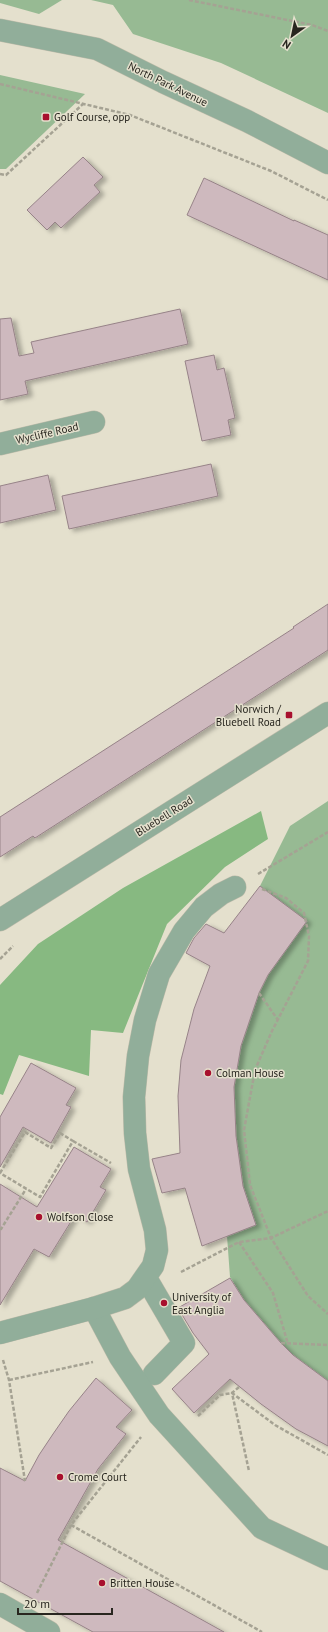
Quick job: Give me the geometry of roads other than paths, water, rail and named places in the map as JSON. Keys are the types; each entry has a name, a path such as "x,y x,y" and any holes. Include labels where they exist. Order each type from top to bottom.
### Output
{"street":[{"name":"North Park Avenue","path":"0,30 97,49 247,121 328,163"},
{"name":"Wycliffe Road","path":"0,444 94,422"},
{"name":"Bluebell Road","path":"0,920 328,713"},
{"path":"0,1333 94,1308 125,1298 148,1283 157,1250 155,1230 139,1169 134,1097 138,1056 145,1020 159,974 184,931 204,907 221,894 235,887"},
{"path":"148,1283 184,1343 154,1374"},
{"path":"94,1308 120,1357 159,1414 262,1528 328,1559"},
{"path":"0,1604 49,1632"}],"place":[{"name":"Golf Course, opp","path":"46,117"},
{"name":"Norwich / Bluebell Road","path":"289,715"},
{"name":"Colman House","path":"208,1073"},
{"name":"Wolfson Close","path":"39,1217"},
{"name":"University of East Anglia","path":"164,1303"},
{"name":"Crome Court","path":"60,1477"},
{"name":"Britten House","path":"102,1583"}]}
